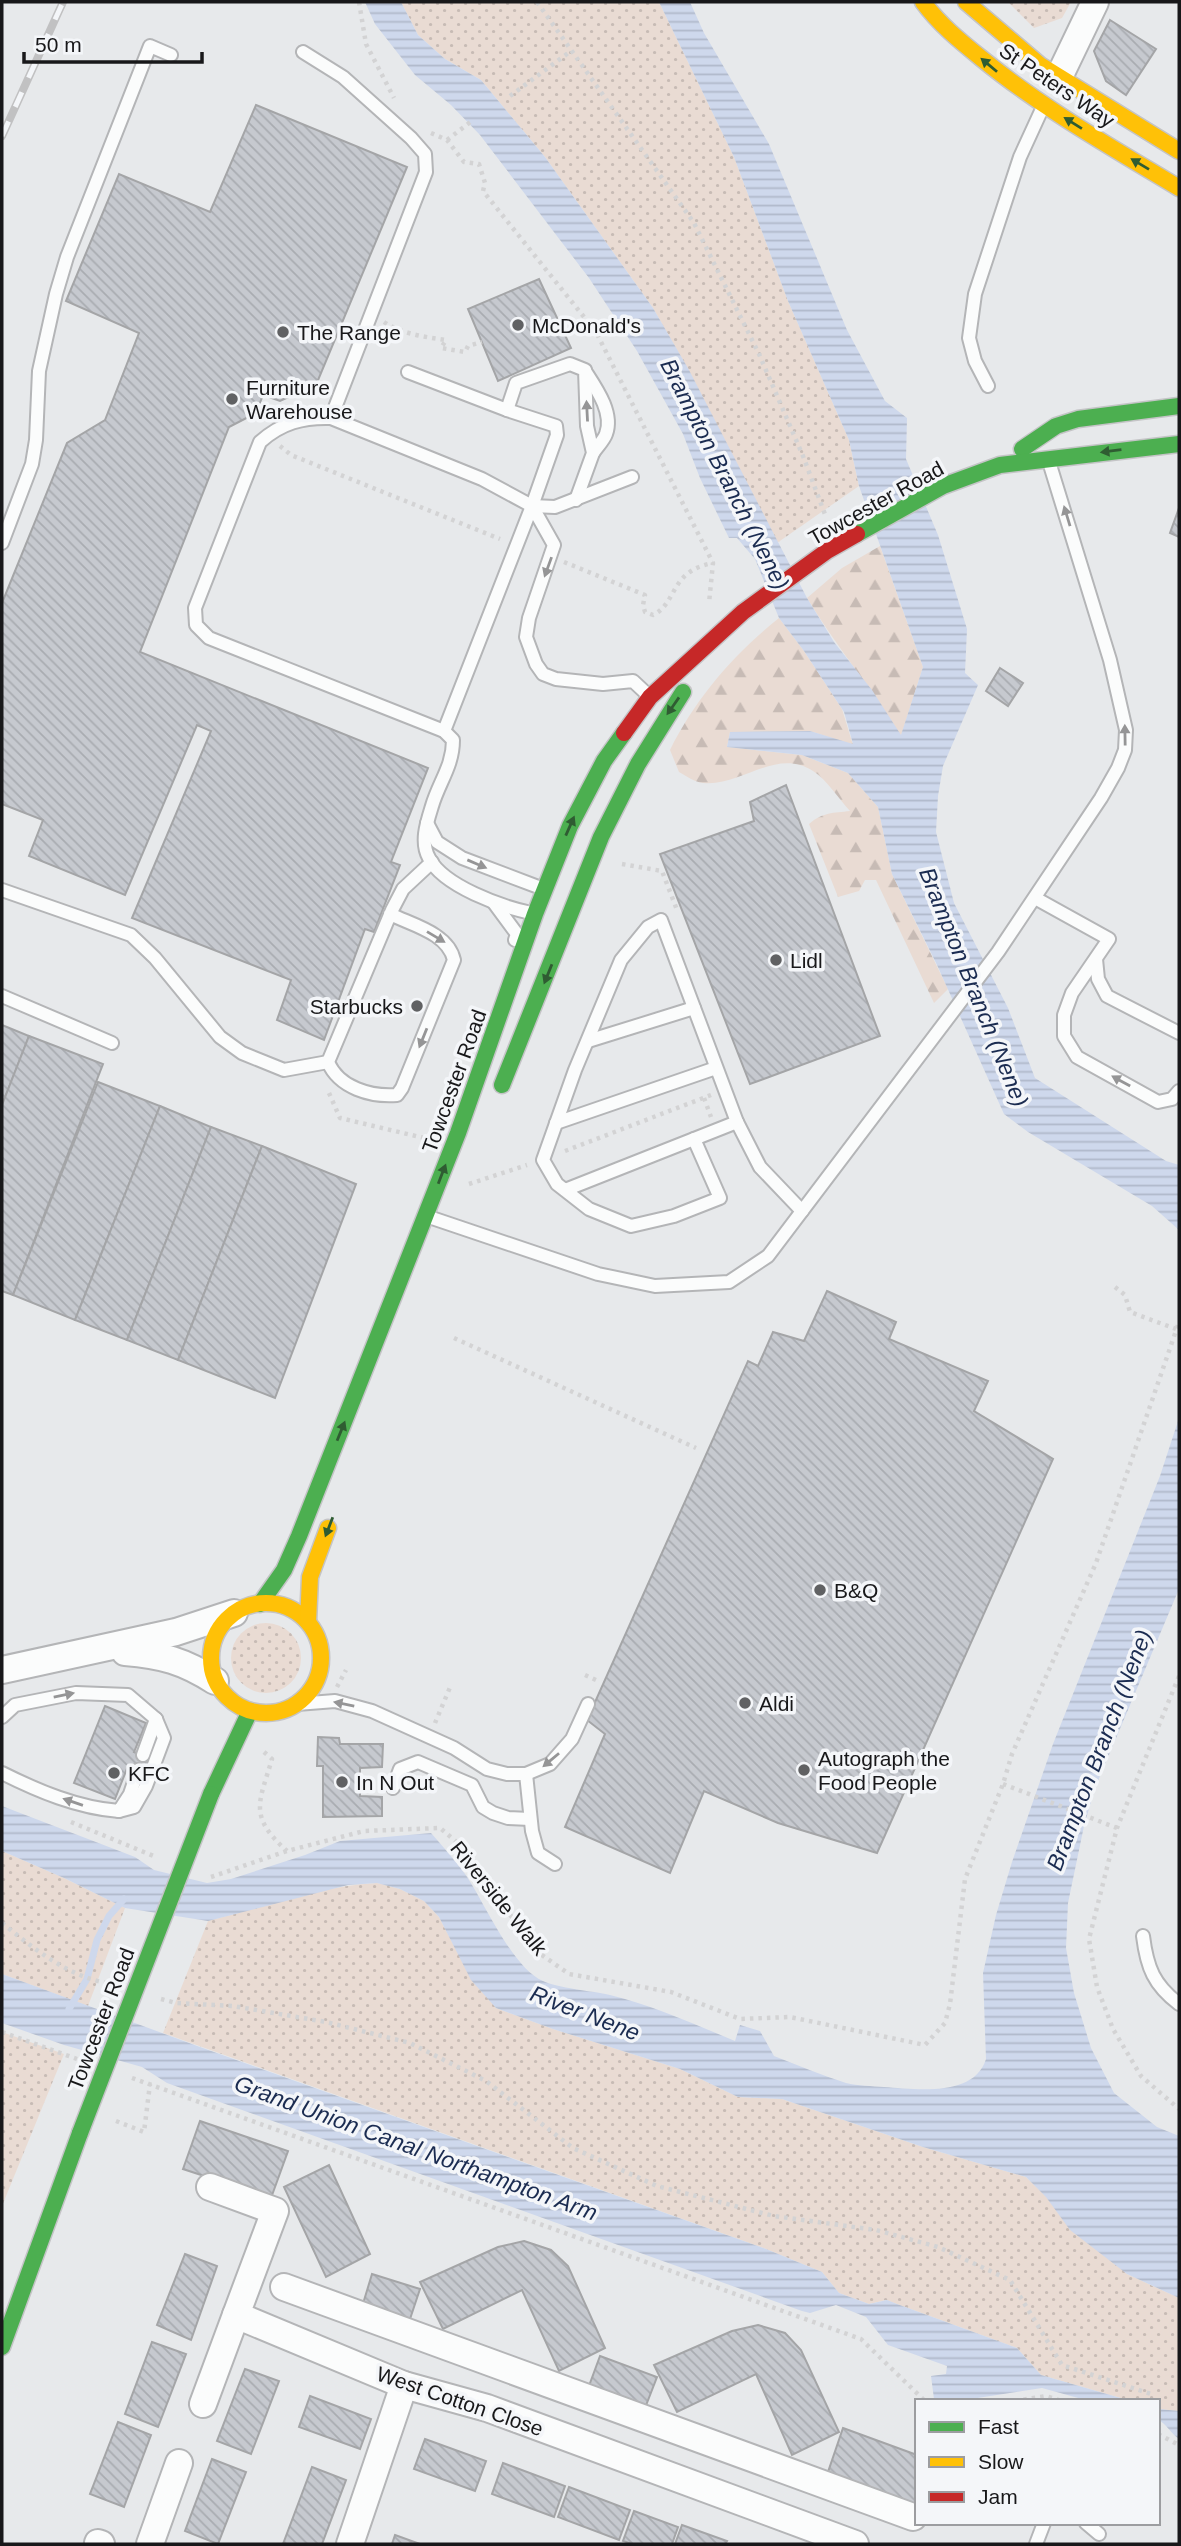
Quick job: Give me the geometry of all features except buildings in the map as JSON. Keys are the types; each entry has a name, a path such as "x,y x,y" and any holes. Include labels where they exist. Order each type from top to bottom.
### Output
{"main road":[{"name":"St Peters Way","path":"922,2 934,18 994,70 1044,105 1179,188"},
{"name":"St Peters Way","path":"966,2 1040,65 1179,151"},
{"path":"1044,105 1059,77"},
{"path":"1022,449 1056,426 1078,419 1179,406"},
{"name":"Towcester Road","path":"1000,465 1022,449 1070,438"},
{"name":"Towcester Road","path":"261,1604 284,1570 299,1536 426,1216 542,910 546,890 570,826 604,761 650,697 743,612 827,551 943,486 1000,465 1179,444"},
{"name":"Towcester Road","path":"495,1103 601,836 638,764 671,709 743,612"},
{"path":"448,1232 458,1206"},
{"path":"308,1622 310,1577 333,1517"},
{"path":"273,1602 298,1613 308,1622 320,1644 320,1670 309,1694 297,1704 286,1710 266,1713 250,1711 223,1693 215,1681 211,1654 218,1629 234,1613 251,1605 273,1602"},
{"name":"Towcester Road","path":"2,2347 80,2133 211,1794 242,1733 250,1711"}],"street":[{"path":"1059,77 1095,2"},
{"path":"2,1670 103,1650 176,1632 234,1613"},
{"path":"103,1650 161,1655 194,1667 215,1681"},
{"path":"203,2404 275,2211 210,2187"},
{"path":"284,2287 913,2516"},
{"name":"West Cotton Close","path":"236,2315 404,2385 487,2408 855,2544"},
{"path":"487,2408 495,2364"},
{"path":"351,2544 404,2385"},
{"path":"150,2544 179,2463"}],"lane":[{"path":"2,543 32,464 40,371 56,294 67,257 150,46 171,55"},
{"path":"303,52 343,77 425,154 426,172 331,418"},
{"path":"988,386 975,361 969,338 975,294 1020,157 1044,105"},
{"path":"507,410 516,383 569,364 584,370 596,388 608,417 606,434 593,453 576,500"},
{"path":"584,370 587,426 593,453"},
{"path":"408,372 556,426 556,435 532,506 444,731"},
{"path":"542,910 510,909 451,881 427,856 427,822 453,757 453,740 444,731 209,638 196,625 195,608 260,442 273,431 308,417 331,418 482,479 532,506 555,508 632,477"},
{"path":"426,1216 448,1232 598,1275 655,1286 729,1282 768,1256 998,951 1101,797 1125,750 1126,730 1110,660 1047,458"},
{"path":"532,506 554,545 529,618 526,637 536,664 543,674 556,679 603,684 633,681 650,697"},
{"path":"427,822 437,842 462,858 546,890 573,910"},
{"path":"566,890 601,836"},
{"path":"323,1063 403,889 432,862"},
{"path":"2,890 131,935 155,958 220,1037 242,1053 284,1070 323,1063"},
{"path":"1035,898 1109,939 1072,993 1064,1015 1064,1036 1077,1057 1158,1102 1172,1099 1179,1091"},
{"path":"491,1043 517,934 493,901"},
{"path":"323,1063 333,1073 364,1091 382,1096 397,1095 454,960 452,951 442,938 390,914"},
{"path":"694,1139 720,1198 674,1216 631,1226 589,1209 556,1184 543,1160 621,960 648,927 661,920 737,1122 760,1167 802,1211"},
{"path":"1096,959 1098,979 1107,996 1179,1033"},
{"path":"2,996 112,1044"},
{"path":"588,1041 694,1007"},
{"path":"556,1123 716,1068"},
{"path":"565,1190 737,1122"},
{"path":"2,1717 15,1705 76,1693 128,1695 156,1718 164,1738 146,1786 134,1807 119,1811 94,1809 2,1773"},
{"path":"297,1704 335,1701 372,1711 454,1748 487,1769 507,1774 526,1774 550,1764 572,1739 588,1704"},
{"path":"143,1755 156,1718"},
{"path":"393,1788 400,1769 418,1762 472,1785 483,1807 493,1813 508,1818 530,1819"},
{"path":"119,1811 130,1794 138,1770"},
{"path":"526,1774 530,1819 538,1853 555,1864"},
{"path":"1143,1936 1151,1973 1161,1990 1179,2004"},
{"path":"1036,2544 1043,2525"},
{"path":"1089,2525 1100,2534"}],"path":[{"path":"359,2 366,44 396,100"},
{"path":"537,2 694,223 759,354 827,520"},
{"path":"510,96 571,51"},
{"path":"422,125 432,134 449,142 473,120"},
{"path":"371,314 392,327 422,337 446,340 442,348 465,352 468,346 482,342"},
{"path":"273,431 280,446 291,455 516,545"},
{"path":"551,558 645,595 645,612 653,615 660,612 681,578 700,565 713,563"},
{"path":"323,1063 340,1118 435,1141"},
{"path":"1115,1287 1125,1295 1130,1311 1176,1329"},
{"path":"1117,1828 1003,1783 1012,1754 1096,1563 1179,1322"},
{"path":"454,1338 696,1448"},
{"path":"585,1675 596,1680"},
{"path":"1179,1676 1117,1828 1089,1939 1097,1987 1113,2029 1141,2076 1179,2109"},
{"path":"242,1733 272,1759 258,1807 270,1836 287,1851"},
{"name":"Riverside Walk","path":"199,1873 212,1877 287,1851 363,1831 440,1828 466,1850 539,1953 569,1974 671,1992 740,2019 790,2017 925,2045 945,2023 950,2004 965,1879 1003,1783"},
{"path":"68,1821 162,1859"},
{"path":"2,1923 36,1950 87,1979 112,1984"},
{"path":"150,1995 176,2003 233,2006 312,2020 410,2043 486,2081 573,2148 657,2186 774,2216 876,2230 938,2247 1010,2280 1062,2365 1151,2394"},
{"path":"2,2032 89,2063"},
{"path":"125,2076 861,2339 923,2399"},
{"path":"89,2111 144,2132 150,2084"},
{"path":"1027,2399 1046,2396 1056,2399"},
{"path":"1160,2435 1179,2445"}],"green space":[{"path":"401,2 659,2 734,157 788,301 849,440 859,486 777,543 689,371 653,308 545,157 481,80 445,59 418,35"},
{"path":"1008,2 1071,2 1062,18 1034,28"},
{"path":"880,546 923,667 901,736 807,598 842,568"},
{"path":"779,618 842,709 853,745 810,731 730,732 727,747 802,755 848,773 878,807 892,874 948,989 934,1003 876,880 865,880 859,891 838,897 809,824 824,815 850,811 823,779 813,771 786,763 717,783 703,783 679,772 670,750 717,678 746,647"},
{"path":"259,1623 273,1623 286,1629 295,1638 301,1658 299,1671 291,1683 273,1693 259,1693 246,1687 237,1678 231,1665 231,1651 237,1638 246,1629"},
{"path":"2,1851 125,1908 88,2006 2,1974"},
{"path":"377,1883 400,1889 424,1901 439,1917 452,1942 496,2008 680,2069 738,2097 782,2099 923,2147 1026,2177 1127,2274 1179,2298 1179,2411 1160,2409 1160,2399 1124,2399 1041,2375 1017,2348 886,2300 869,2304 839,2293 822,2272 766,2249 163,2033 208,1921 313,1893"},
{"path":"2,2032 64,2054 2,2206"}],"water":[{"name":"Brampton Branch (Nene)","path":"365,2 401,2 418,35 445,59 481,80 545,157 653,308 689,370 807,598 834,642 872,690 901,735 923,667 859,486 849,440 788,301 734,157 659,2 690,2 704,33 769,144 847,330 885,401 907,418 906,459 938,535 967,629 965,673 978,685 943,766 938,796 936,832 954,903 1008,1008 1035,1078 1166,1161 1179,1165 1179,1230 1152,1206 1028,1132 1004,1114 937,965 892,874 878,807 848,773 802,755 727,747 730,732 810,731 853,744 844,712 779,618 755,559 737,538 729,538 700,478 683,434 637,351 589,278 480,135 451,105 415,75 375,24"},
{"path":"1179,1418 1179,1589 1095,1788 1068,1903 1066,1948 1074,1993 1091,2048 1114,2093 1157,2127 1179,2136 1179,2298 1127,2274 1070,2230 1046,2197 1026,2177 923,2147 782,2099 738,2097 680,2069 496,2008 471,1980 439,1917 424,1901 400,1889 377,1883 348,1885 208,1921 125,1908 2,1851 2,1806 135,1857 154,1870 207,1883 231,1879 340,1841 431,1833 465,1874 520,1963 543,1981 642,2004 735,2041 740,2025 760,2031 774,2056 846,2083 911,2089 957,2086 979,2071 986,2059 983,1973 996,1915 1053,1744 1160,1476"},
{"name":"Grand Union Canal Northampton Arm","path":"2,1974 766,2249 822,2272 839,2293 869,2304 887,2300 1017,2348 1041,2375 1124,2399 1082,2399 1042,2388 971,2399 934,2399 931,2376 946,2374 947,2366 888,2345 866,2317 836,2305 810,2313 802,2311 167,2083 142,2067 64,2045 2,2023"},
{"path":"1160,2409 1179,2411 1179,2439 1173,2434 1160,2421"}],"waterway":[{"path":"69,2009 87,1979 97,1940 109,1916 124,1899"}],"railway":[{"path":"2,136 63,2"}],"traffic: fast":[{"path":"1022,449 1056,426 1078,419 1179,406"},
{"path":"857,534 943,486 1000,465 1179,444"},
{"path":"502,1085 601,837 638,764 683,692"},
{"path":"260,1604 284,1570 299,1536 458,1133 535,914 570,826 604,761 624,733"},
{"path":"211,1794 250,1711"},
{"path":"80,2133 211,1794"},
{"path":"2,2347 80,2133"}],"traffic: slow":[{"path":"923,2 958,39 1028,94 1179,188"},
{"path":"966,2 1040,65 1179,151"},
{"path":"308,1622 310,1577 328,1528"},
{"path":"266,1603 287,1607 305,1619 317,1637 321,1658 317,1679 305,1697 287,1709 266,1713 245,1709 227,1697 215,1679 211,1658 215,1637 227,1619 245,1607 266,1603"}],"traffic: jam":[{"path":"624,733 650,697 743,612 827,551 857,534"}],"place":[{"name":"McDonald's","path":"518,325"},
{"name":"The Range","path":"283,332"},
{"name":"Furniture Warehouse","path":"232,399"},
{"name":"Lidl","path":"776,960"},
{"name":"Starbucks","path":"417,1006"},
{"name":"B&Q","path":"820,1590"},
{"name":"Aldi","path":"745,1703"},
{"name":"Autograph the Food People","path":"804,1770"},
{"name":"KFC","path":"114,1773"},
{"name":"In N Out","path":"342,1782"}],"water label":[{"name":"River Nene","path":"585,2013"}]}
